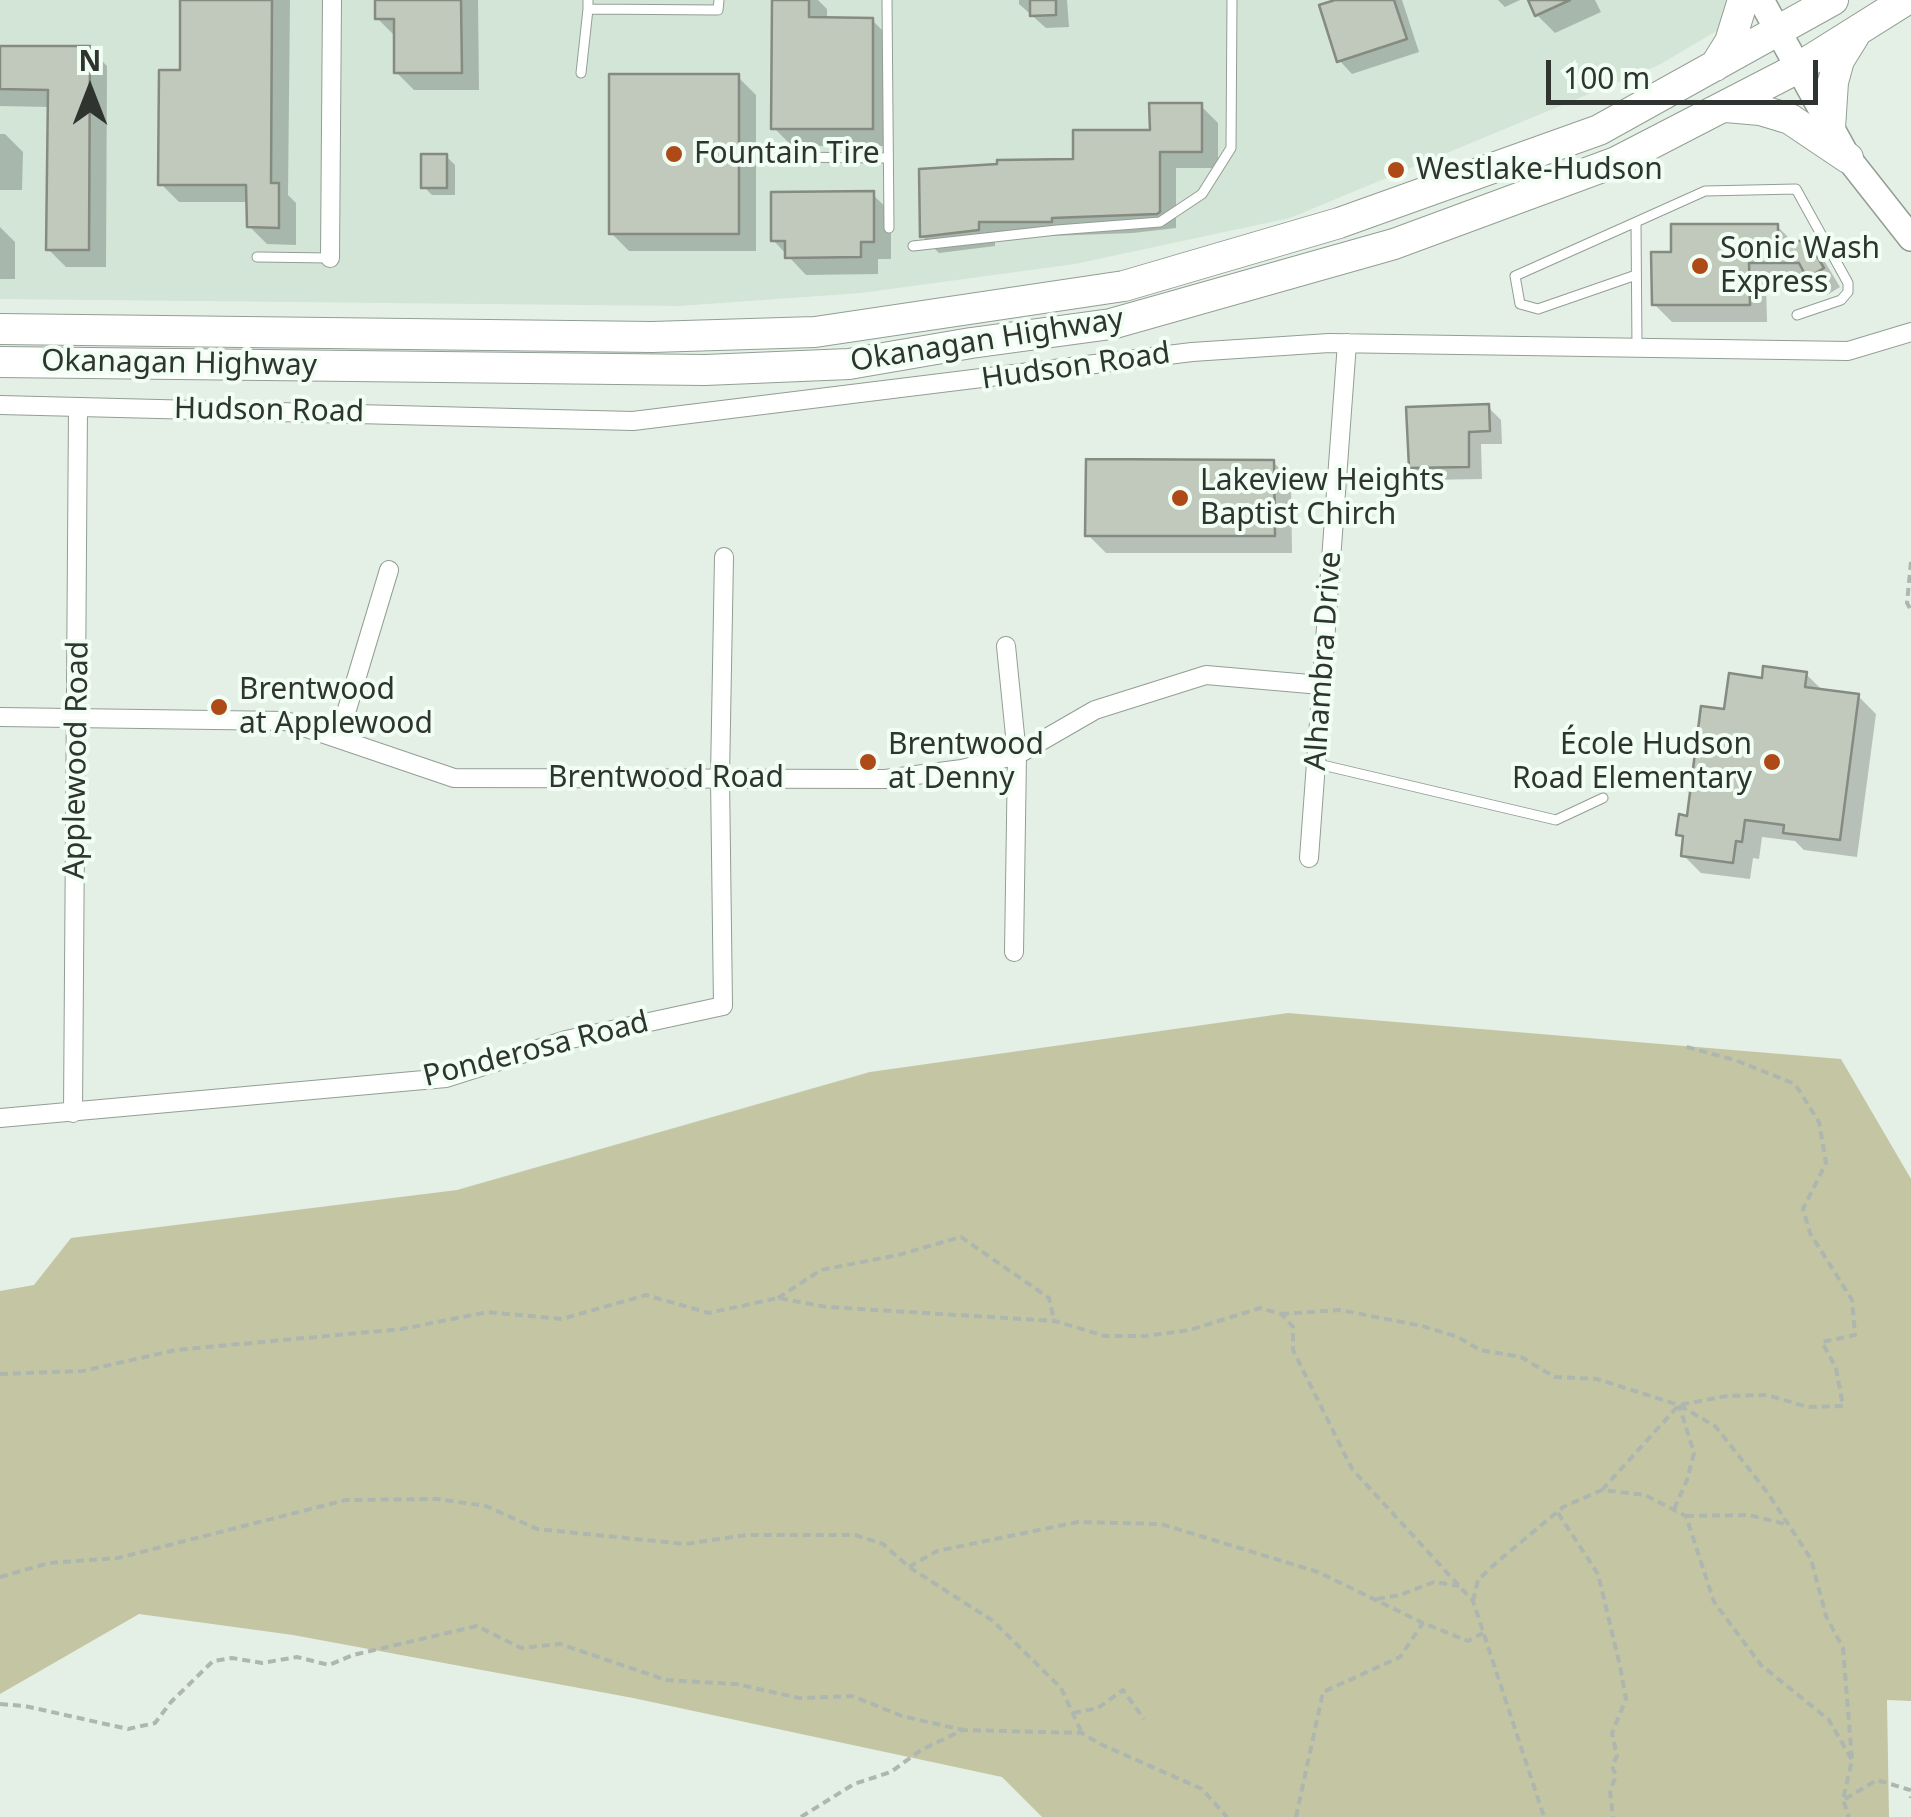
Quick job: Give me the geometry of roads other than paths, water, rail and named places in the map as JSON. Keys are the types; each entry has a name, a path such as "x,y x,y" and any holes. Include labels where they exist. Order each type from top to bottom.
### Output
{"highway":[{"path":"1714,68 1730,42 1743,0"},
{"name":"Okanagan Highway","path":"0,329 670,336 815,332 1124,286 1339,223 1599,130 1833,0"},
{"name":"Okanagan Highway","path":"0,362 686,370 849,364 1111,324 1394,244 1616,162 1796,69 1906,0"},
{"path":"1830,128 1839,60 1856,34"},
{"path":"1726,107 1760,110 1790,119 1848,158"}],"main road":[{"path":"1762,0 1796,69 1848,158 1911,238"}],"street":[{"path":"330,258 332,0"},
{"name":"Hudson Road","path":"0,405 633,421 1192,352 1348,343 1848,350 1911,332"},
{"name":"Alhambra Drive","path":"1309,858 1348,343"},
{"name":"Applewood Road","path":"73,1113 78,407"},
{"path":"720,777 724,557"},
{"path":"338,736 388,570"},
{"path":"1006,646 1017,755 1014,952"},
{"name":"Brentwood Road","path":"0,718 286,720 454,778 885,779 962,769 1017,755 1094,710 1206,676 1321,685"},
{"name":"Ponderosa Road","path":"0,1118 446,1078 566,1040 723,1006 720,777"}],"lane":[{"path":"582,73 588,4 718,10 718,0"},
{"path":"887,0 889,228"},
{"path":"913,246 1160,222 1202,194 1230,148 1232,0"},
{"path":"780,157 888,158"},
{"path":"1636,275 1538,309 1520,304 1514,276 1705,192 1796,189 1848,283 1848,292 1841,300 1797,315"},
{"path":"1636,222 1637,348"},
{"path":"257,257 330,258"},
{"path":"1318,764 1556,820 1603,798"}],"place":[{"name":"Fountain Tire","path":"674,154"},
{"name":"Westlake-Hudson","path":"1396,170"},
{"name":"Sonic Wash Express","path":"1700,266"},
{"name":"Lakeview Heights Baptist Chirch","path":"1180,498"},
{"name":"Brentwood at Applewood","path":"219,707"},
{"name":"Brentwood at Denny","path":"868,762"},
{"name":"École Hudson Road Elementary","path":"1772,762"}]}
